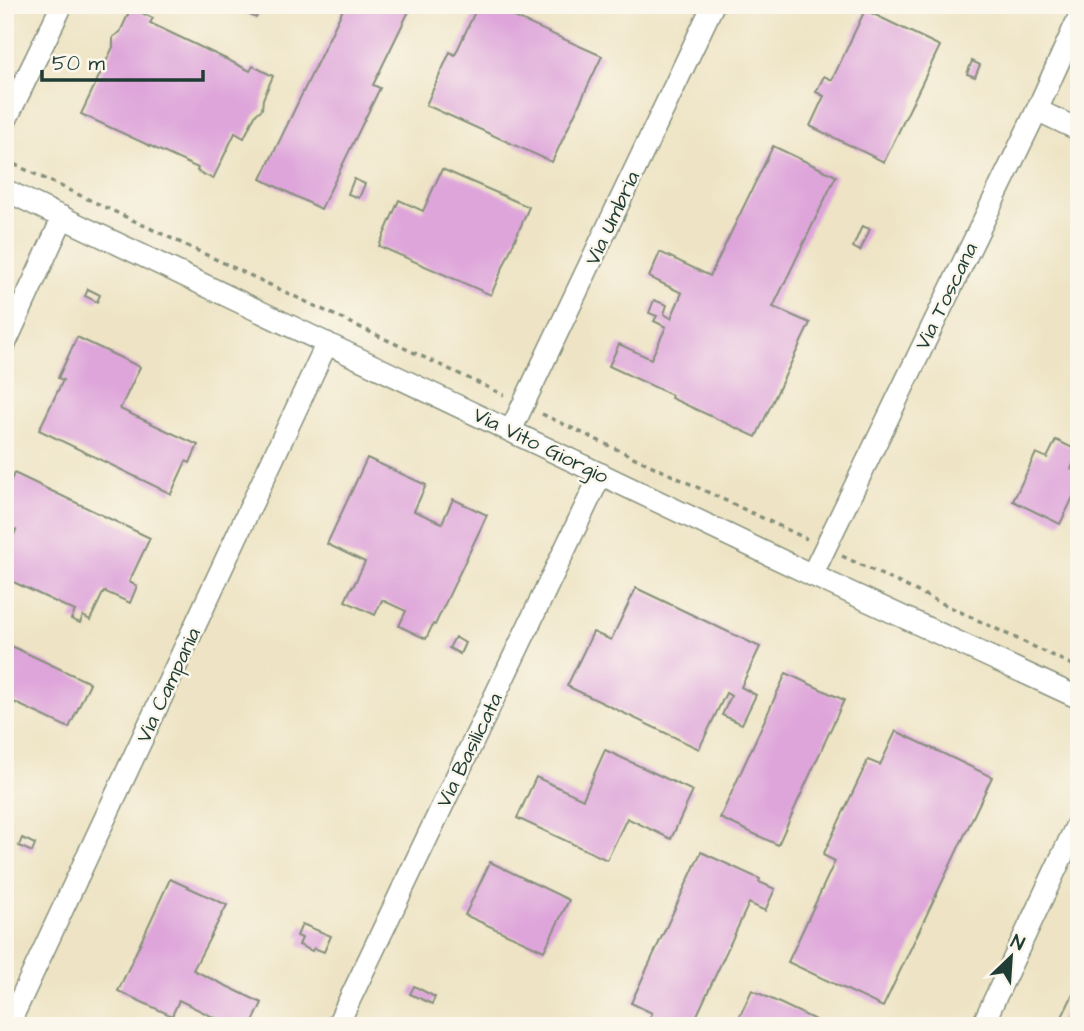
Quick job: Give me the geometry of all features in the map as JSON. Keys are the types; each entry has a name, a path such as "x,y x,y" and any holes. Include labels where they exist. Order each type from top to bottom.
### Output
{"street":[{"path":"5,122 62,5"},
{"name":"Via Umbria","path":"511,430 713,5"},
{"name":"Via Toscana","path":"812,575 1037,110 1079,17"},
{"path":"1037,110 1079,130"},
{"name":"Via Vito Giorgio","path":"5,190 812,575 1079,698"},
{"path":"5,344 63,218"},
{"name":"Via Campania","path":"8,1026 327,343"},
{"name":"Via Basilicata","path":"337,1026 601,474"},
{"path":"982,1026 1079,820"}],"building":[{"path":"229,5 262,5 256,18"},
{"path":"345,5 412,5 373,85 380,88 321,209 261,179"},
{"path":"478,5 487,5 602,56 552,162 426,105 450,52 455,55"},
{"path":"131,8 153,18 150,23 250,71 253,66 273,76 263,99 262,109 255,115 244,138 235,133 213,179 197,171 198,168 81,114 113,47 113,37 120,32"},
{"path":"865,10 940,46 884,162 810,126 824,96 816,92 824,76 832,80"},
{"path":"972,61 980,65 975,77 967,74"},
{"path":"773,146 836,176 773,307 810,323 756,437 609,366 619,344 651,359 666,327 654,321 657,316 649,313 654,300 667,305 664,314 671,318 682,293 649,277 660,252 710,276"},
{"path":"442,169 529,207 491,295 379,246 399,200 423,211"},
{"path":"354,179 365,184 359,198 348,194"},
{"path":"862,226 870,229 860,251 853,247"},
{"path":"88,289 100,295 97,302 85,296"},
{"path":"77,337 140,367 120,409 198,445 190,463 186,461 171,494 39,430 63,380 58,378"},
{"path":"1056,440 1079,451 1071,469 1079,473 1079,485 1060,524 1013,501 1036,453 1047,458"},
{"path":"367,458 426,485 414,511 442,523 453,499 487,515 426,639 399,626 406,611 382,600 375,615 345,601 365,562 327,544"},
{"path":"14,473 150,538 129,582 137,586 130,603 104,591 90,620 83,616 80,623 71,619 75,611 5,578 5,545 9,547 16,530 5,524 5,493"},
{"path":"636,588 760,647 741,687 756,695 742,724 722,715 731,696 726,693 699,749 567,686 593,632 611,640"},
{"path":"455,637 465,643 460,654 449,648"},
{"path":"5,643 90,683 69,728 5,698"},
{"path":"786,673 844,700 778,845 720,818"},
{"path":"896,731 992,777 883,1007 788,962 835,861 823,855 868,760 880,765"},
{"path":"605,750 693,791 671,839 627,818 607,860 517,818 536,777 583,799"},
{"path":"22,838 35,844 32,852 19,846"},
{"path":"701,852 760,879 759,882 775,889 765,911 749,903 692,1026 646,1026 652,1013 631,1003"},
{"path":"490,862 569,900 544,951 465,915"},
{"path":"170,879 227,905 193,970 262,1003 251,1026 231,1026 179,1000 172,1016 118,991"},
{"path":"302,924 331,936 324,952 314,948 312,951 299,945 302,938 297,936"},
{"path":"1079,982 1079,1026 1060,1026 1058,1025"},
{"path":"414,986 435,997 432,1004 410,994"},
{"path":"752,990 828,1026 735,1026"}]}
